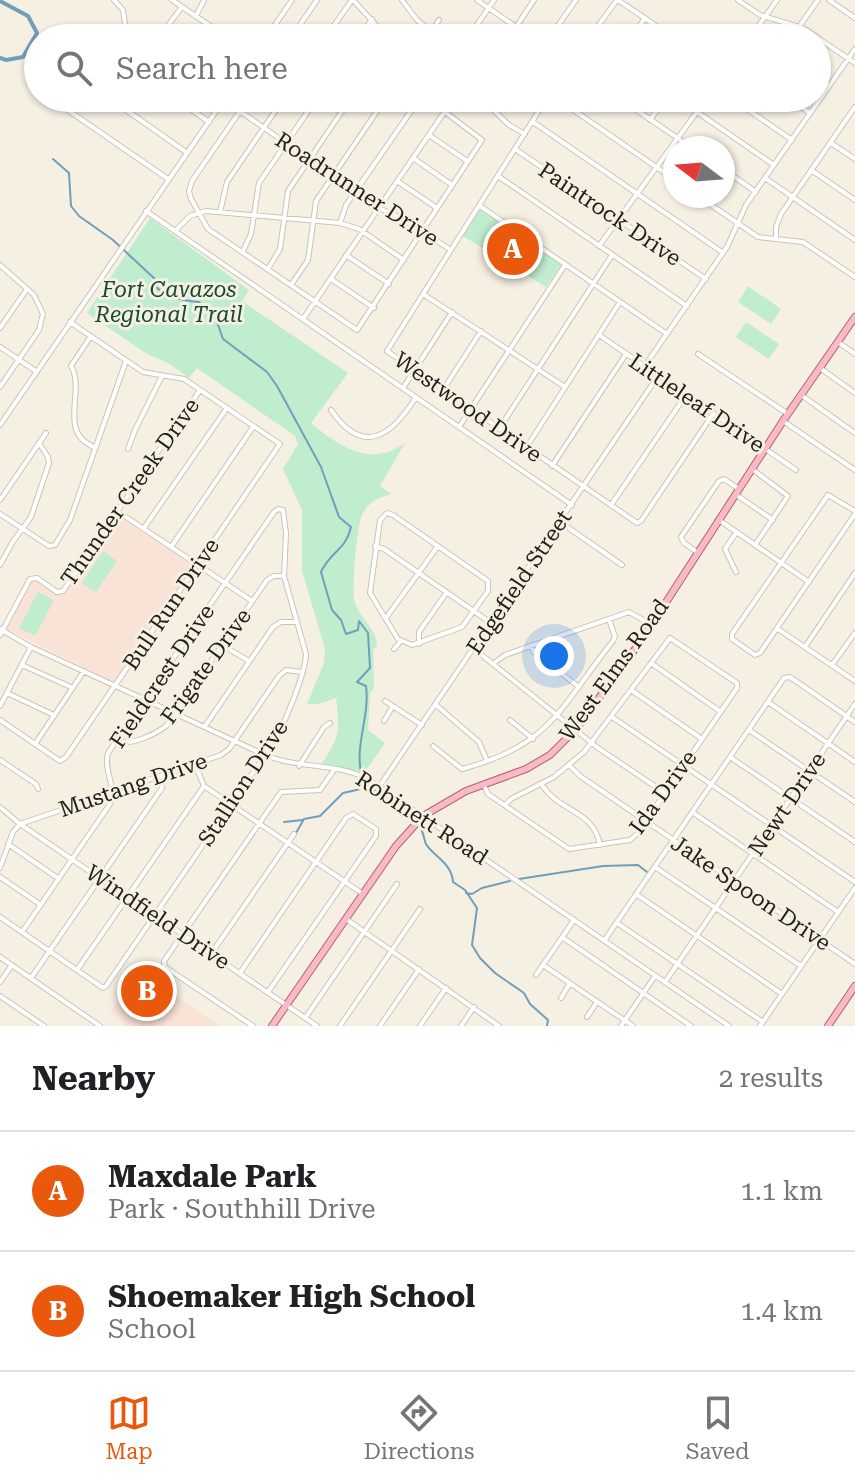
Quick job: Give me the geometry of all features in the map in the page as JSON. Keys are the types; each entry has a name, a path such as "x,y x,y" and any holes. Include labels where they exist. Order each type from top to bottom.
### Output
{"main road":[{"name":"West Elms Road","path":"272,1026 396,846 423,816 452,797 537,763 550,755 576,729 652,625 783,421 855,317"},
{"path":"828,1026 855,986"}],"street":[{"path":"114,0 123,10 125,24"},
{"path":"172,0 208,24"},
{"path":"196,16 204,0"},
{"path":"301,24 317,0"},
{"path":"335,24 352,0 376,24"},
{"path":"402,0 422,24"},
{"path":"477,0 512,24"},
{"path":"478,24 494,0"},
{"path":"518,24 534,0"},
{"path":"559,24 576,0"},
{"path":"600,24 618,0 654,24"},
{"path":"738,0 765,17 792,24"},
{"path":"760,24 777,0"},
{"path":"801,24 818,0"},
{"path":"829,0 855,18"},
{"path":"275,24 290,1"},
{"path":"169,24 182,7"},
{"path":"641,24 645,18"},
{"path":"369,24 372,19"},
{"path":"436,24 439,20"},
{"path":"831,46 855,63"},
{"path":"831,83 855,49"},
{"path":"776,239 778,218 855,107"},
{"path":"71,112 168,179"},
{"path":"129,112 186,152"},
{"path":"195,112 209,122"},
{"path":"0,425 216,112"},
{"path":"239,112 191,184 189,193 198,213 208,229 243,252 315,302 357,330 482,139 445,112 346,255 331,279 315,302 303,319"},
{"name":"Roadrunner Drive","path":"241,112 379,208 398,216 451,250"},
{"path":"220,212 227,182 274,112"},
{"path":"243,252 251,234 259,183 307,112"},
{"path":"268,269 280,249 288,191 341,112"},
{"path":"291,285 308,260 316,201 376,112"},
{"path":"340,223 344,209 410,112"},
{"path":"496,112 525,134"},
{"name":"Westwood Drive","path":"539,112 387,349 414,371 638,524 713,414"},
{"path":"576,112 663,171"},
{"path":"640,112 675,136"},
{"path":"650,120 656,112"},
{"path":"679,136 696,112 774,165"},
{"path":"751,112 792,140"},
{"path":"644,367 723,253 736,222 810,113"},
{"path":"533,122 723,253"},
{"path":"429,135 468,162"},
{"path":"831,143 855,159"},
{"name":"Paintrock Drive","path":"515,149 706,279"},
{"path":"413,158 452,185"},
{"path":"599,246 663,159"},
{"path":"811,170 855,200"},
{"path":"498,176 687,306"},
{"path":"735,177 756,192"},
{"path":"765,178 855,240"},
{"path":"397,181 437,208"},
{"path":"480,206 667,334"},
{"path":"716,208 762,238 803,242 855,277"},
{"path":"146,211 572,505"},
{"path":"175,231 183,221 198,213 220,212 340,223 363,231 404,260"},
{"path":"346,255 389,284"},
{"path":"499,429 612,255"},
{"path":"459,427 565,265"},
{"path":"0,267 39,302 43,318 39,330 0,387"},
{"path":"331,279 374,308"},
{"path":"0,328 27,289"},
{"path":"423,294 565,387"},
{"path":"526,448 620,302"},
{"path":"403,388 452,312"},
{"path":"70,322 143,372 184,379 253,427 171,547"},
{"path":"443,390 481,331"},
{"name":"Littleleaf Drive","path":"599,335 796,470"},
{"path":"91,336 71,366 76,375 75,429 85,443 94,447"},
{"path":"838,342 855,354"},
{"path":"0,347 37,372"},
{"path":"552,466 626,354"},
{"path":"698,354 788,414"},
{"path":"0,514 49,546 55,545 70,520 126,361"},
{"path":"820,368 855,393"},
{"path":"128,449 162,376"},
{"name":"Edgefield Street","path":"379,787 658,376"},
{"name":"Thunder Creek Drive","path":"1,631 30,579 37,578 57,592 63,591 200,390"},
{"path":"611,505 686,395"},
{"path":"801,395 855,433"},
{"path":"331,410 350,431 377,435 396,426 416,397"},
{"path":"144,529 227,408"},
{"path":"783,421 855,470"},
{"name":"Bull Run Drive","path":"35,744 60,761 66,757 280,444 253,427"},
{"path":"0,500 46,433"},
{"path":"0,565 2,555 31,517 49,463 39,443"},
{"path":"752,469 788,496 755,545"},
{"path":"697,552 681,540 683,533 722,479 773,520"},
{"path":"829,494 855,513 758,655 731,637 829,494"},
{"name":"Stallion Drive","path":"77,970 105,987 285,723 306,654 284,576 286,533 284,513 280,509"},
{"name":"Fieldcrest Drive","path":"114,792 106,760 117,740 274,512 280,509"},
{"path":"117,511 252,601"},
{"path":"387,513 393,515 488,581 488,591 458,630 419,644 400,642 370,593 375,546 380,520 387,513"},
{"path":"719,520 809,582"},
{"path":"560,522 622,565"},
{"path":"736,572 725,549 737,532"},
{"path":"375,546 384,549 491,623"},
{"path":"386,618 438,546"},
{"path":"805,647 855,573"},
{"name":"Frigate Drive","path":"117,740 125,743 166,726 267,580 284,576"},
{"path":"419,644 419,632 447,592"},
{"path":"494,663 501,656 632,612 652,625"},
{"path":"433,746 460,768 487,761 533,739 559,715 614,639 609,619"},
{"path":"205,726 275,626 296,622"},
{"path":"777,628 855,681"},
{"name":"Robinett Road","path":"1,631 265,755 299,766 356,773 729,1026"},
{"path":"832,665 854,636"},
{"name":"Ida Drive","path":"484,785 488,794 569,849 632,839 738,685 670,638 651,663"},
{"path":"394,649 400,642"},
{"path":"222,645 249,661"},
{"path":"531,646 538,656 579,687"},
{"path":"0,706 31,647"},
{"path":"473,648 592,743 665,793"},
{"path":"505,805 570,766 592,743 651,663 721,712"},
{"path":"22,665 73,688"},
{"name":"Mustang Drive","path":"20,824 221,755 235,740 279,676 286,670 302,672"},
{"path":"0,720 35,744 84,671"},
{"path":"604,941 787,676 855,722"},
{"path":"631,689 702,739"},
{"path":"7,693 54,715"},
{"path":"385,701 422,725"},
{"path":"768,702 855,762"},
{"path":"436,704 479,742 487,761"},
{"name":"Newt Drive","path":"665,982 855,704"},
{"path":"384,721 393,706"},
{"path":"611,717 855,885 762,1024 617,923"},
{"path":"510,720 533,739"},
{"path":"299,766 324,727 330,723"},
{"path":"749,730 855,802"},
{"path":"730,757 855,842"},
{"path":"0,760 36,784 38,789"},
{"path":"195,764 204,786 363,894"},
{"name":"Jake Spoon Drive","path":"570,766 580,776 855,964"},
{"path":"253,1026 165,967 164,961 282,791 320,790 335,769"},
{"path":"31,978 162,788 162,775"},
{"path":"542,785 549,794 594,826 600,845"},
{"path":"0,917 77,970 204,786"},
{"path":"22,932 110,804 114,792"},
{"name":"Windfield Drive","path":"0,807 20,824 317,1026"},
{"path":"692,812 838,912"},
{"path":"240,973 346,818 353,814 376,829 377,833 268,992"},
{"path":"0,868 8,844 20,824"},
{"path":"211,954 294,834"},
{"path":"8,844 59,879"},
{"path":"655,867 801,966"},
{"path":"0,877 41,905"},
{"path":"305,1018 397,884"},
{"path":"636,894 782,994"},
{"path":"340,1026 420,909"},
{"path":"346,919 499,1026"},
{"path":"536,975 574,920"},
{"path":"562,937 691,1026"},
{"path":"0,957 96,1025"},
{"path":"0,982 12,965"},
{"path":"543,965 633,1026"},
{"path":"380,1026 419,969"},
{"path":"621,1026 655,976"},
{"path":"561,998 570,983"},
{"path":"420,1026 446,988"},
{"path":"0,996 44,1026"},
{"path":"587,1017 597,1002"},
{"path":"461,1026 474,1007"}],"shaded area":[{"path":"117,516 194,566 114,682 6,629 31,581 35,580 57,595 64,594"},
{"path":"138,971 220,1026 122,1026 124,1022 110,1012"}],"green space":[{"path":"480,209 562,263 546,287 463,236"},
{"name":"Fort Cavazos Regional Trail","path":"150,218 249,290 242,301 348,373 311,423 344,446 367,454 379,454 405,443 380,486 391,494 374,501 364,511 357,545 355,603 374,635 377,647 373,649 374,688 370,693 368,730 385,743 365,772 321,765 337,733 336,698 319,704 307,704 324,663 325,649 302,571 302,510 283,469 298,444 295,436 197,368 189,378 87,313"},
{"path":"748,286 781,309 771,324 738,302"},
{"path":"746,322 779,344 769,359 736,337"},
{"path":"103,551 117,561 96,592 82,583"},
{"path":"38,592 54,600 35,636 19,628"}],"waterway":[{"path":"0,1 28,16 32,24"},
{"path":"0,58 6,60 24,55"},
{"path":"53,159 69,173 71,206 79,216 113,240 156,280 155,286 160,290 176,298 199,302 215,317"},
{"path":"216,319 223,339 267,372 277,386 321,467 339,517 351,527 349,535 321,572 332,610 341,620 346,634 358,630 359,621 368,633 370,668 357,682 366,686 367,697 360,751 361,772"},
{"path":"296,833 304,819 320,816 343,793 365,788 362,779"},
{"path":"366,784 413,819"},
{"path":"284,822 302,820"},
{"path":"419,825 426,844 446,865 453,882 465,890 477,908 472,945 480,958 495,973 524,993 530,1004 548,1020 547,1026"},
{"path":"519,879 603,866 638,865 647,872"},
{"path":"466,893 472,894 482,888 510,881"}],"place":[{"name":"Maxdale Park","path":"513,249"},
{"name":"Shoemaker High School","path":"147,991"}]}
